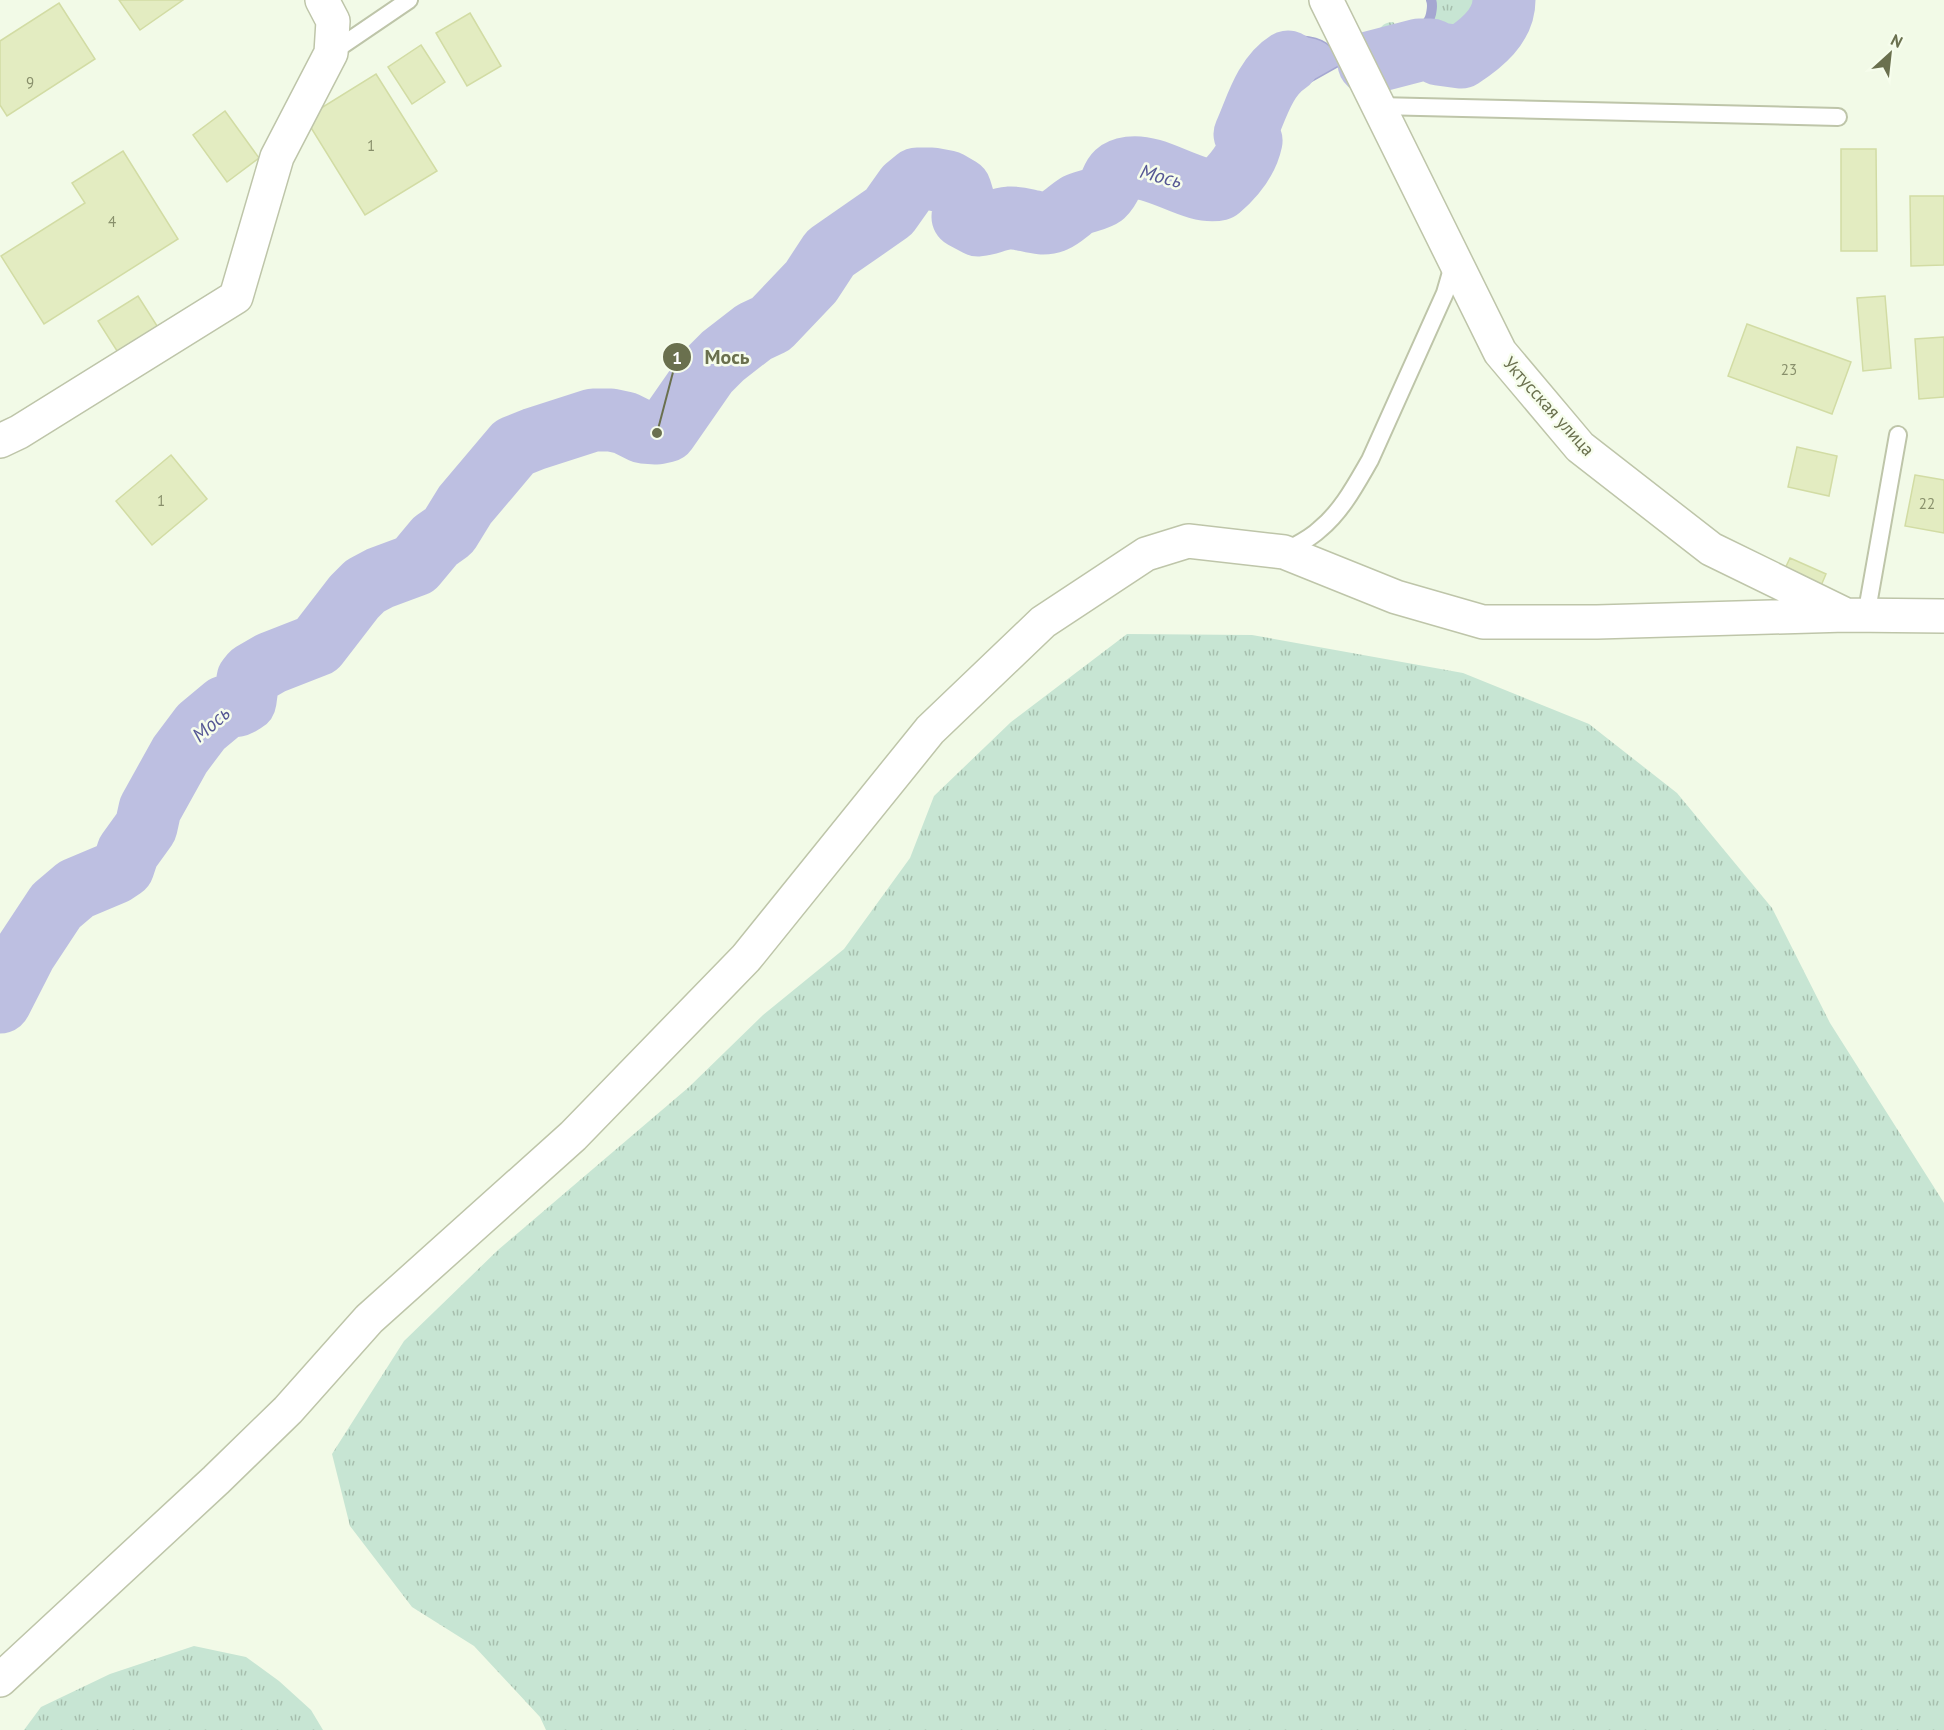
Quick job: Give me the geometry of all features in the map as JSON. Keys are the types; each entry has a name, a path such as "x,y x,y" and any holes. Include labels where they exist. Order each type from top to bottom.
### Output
{"street":[{"path":"0,441 19,432 236,297 277,157 331,53 333,21 322,0"},
{"name":"Уктусская улица","path":"1326,0 1500,352 1580,447 1711,549 1856,615 1944,615"},
{"path":"0,1680 280,1418 369,1319 573,1136 746,958 930,730 1043,622 1146,554 1188,541 1284,552 1396,597 1483,622 1597,622 1856,615"}],"lane":[{"path":"331,53 409,0"},
{"path":"1378,106 1838,117"},
{"path":"1284,552 1320,530 1356,485 1370,460 1445,294 1455,259"},
{"path":"1856,615 1898,435"}],"green space":[{"path":"1434,0 1490,0 1490,10 1467,40 1456,47 1417,44 1380,55 1375,50 1378,31 1388,23 1393,22 1400,30 1413,26 1423,30 1432,16"},
{"path":"1127,634 1252,635 1463,673 1589,724 1677,793 1772,908 1830,1023 1944,1203 1944,1730 546,1730 540,1717 474,1646 412,1607 350,1526 332,1454 404,1341 498,1250 689,1087 763,1015 844,949 910,858 934,796 1011,722"},
{"path":"194,1646 246,1657 279,1681 311,1710 323,1730 24,1730 41,1707 110,1674"}],"water":[{"path":"1301,36 1328,44 1345,66 1337,67 1307,84 1275,83 1270,88 1257,127 1245,134 1244,127 1255,102 1254,85 1261,78 1257,74 1262,58 1272,48"}],"building":[{"path":"119,0 183,0 140,30"},
{"path":"59,3 95,59 7,116 0,105 0,41"},
{"path":"470,13 501,66 467,86 436,33"},
{"path":"421,45 445,82 412,104 388,67"},
{"path":"376,74 437,171 365,215 305,118"},
{"path":"225,111 259,158 227,182 193,135"},
{"path":"1841,149 1876,149 1877,251 1841,251"},
{"path":"123,151 178,239 44,324 1,256 85,203 72,183"},
{"path":"1910,196 1944,196 1944,265 1911,266"},
{"path":"138,296 159,329 119,354 98,321"},
{"path":"1885,296 1891,368 1863,371 1857,298"},
{"path":"1747,324 1851,362 1832,414 1728,376"},
{"path":"1944,337 1944,397 1919,399 1915,339"},
{"path":"1797,447 1837,456 1829,496 1788,487"},
{"path":"171,455 207,499 152,545 116,501"},
{"path":"1915,475 1944,480 1944,533 1905,526"},
{"path":"1790,558 1826,574 1817,595 1780,579"}],"waterway":[{"path":"1387,59 1398,38 1422,27 1429,20 1431,0"},
{"name":"Мось","path":"1369,63 1419,50 1431,50 1439,54 1461,57 1483,40 1496,26 1504,0"},
{"name":"Мось","path":"0,1002 25,953 56,906 76,889 123,867 128,852 146,827 150,809 180,755 201,727 225,707 238,705 245,701 248,679 252,674 271,663 317,645 365,586 415,565 435,541 449,531 465,505 514,447 593,420 625,423 643,432 666,431 707,372 723,356 754,332 771,324 811,282 830,253 889,212 906,188 917,179 948,182 960,189 964,202 963,217 978,225 1009,218 1042,223 1054,221 1077,205 1103,195 1115,175 1130,168 1152,170 1198,188 1219,189 1243,161 1251,141 1245,134 1262,95 1273,76 1288,62"}],"place":[{"name":"Мось","path":"657,433"}]}
